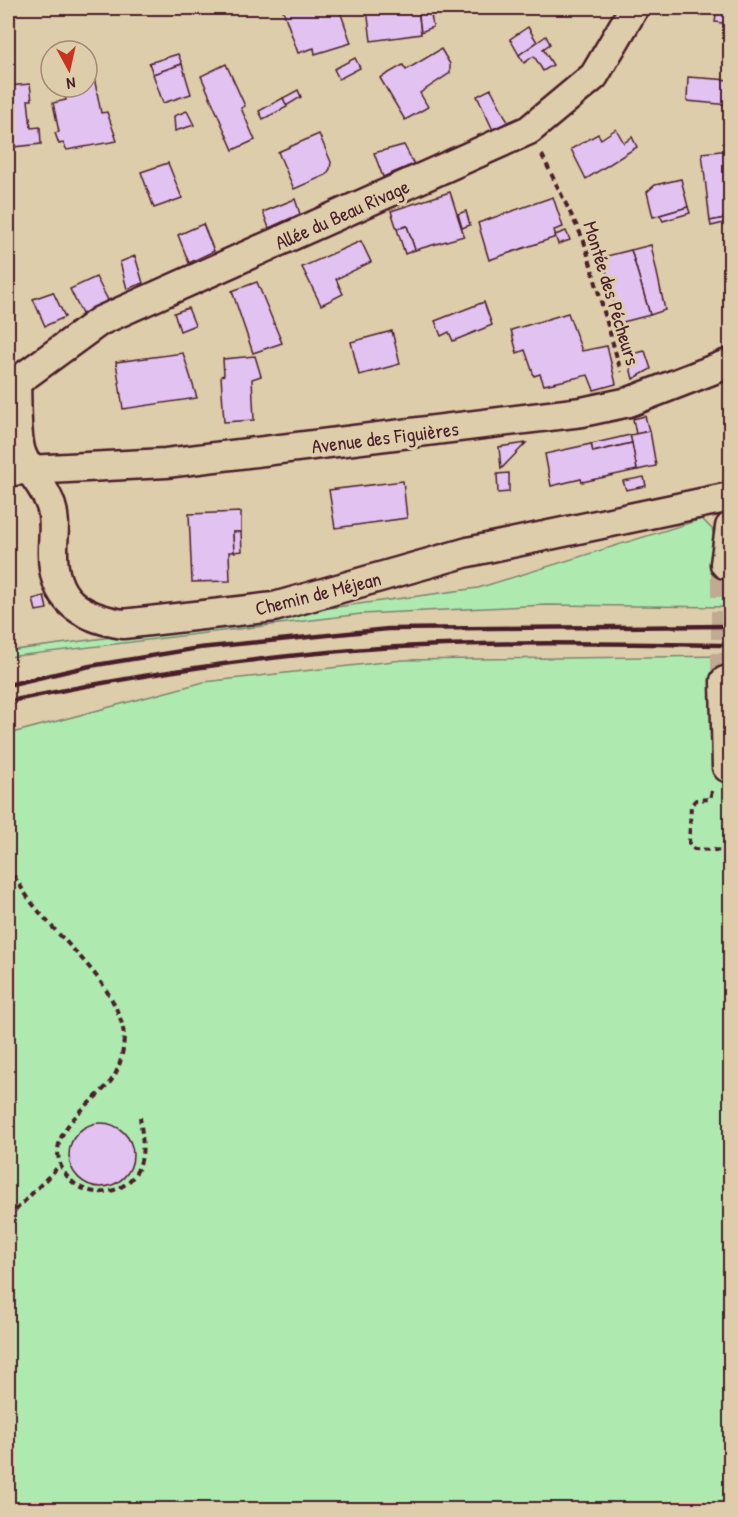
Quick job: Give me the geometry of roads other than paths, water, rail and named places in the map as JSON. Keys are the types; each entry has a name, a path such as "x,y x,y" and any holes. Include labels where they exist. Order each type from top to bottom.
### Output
{"street":[{"name":"Allée du Beau Rivage","path":"20,471 21,454 12,385 100,321 529,130 594,76 634,8"},
{"name":"Avenue des Figuières","path":"20,471 166,464 582,412 629,402 730,363"},
{"name":"Chemin de Méjean","path":"20,471 44,486 55,521 53,561 60,592 76,608 109,622 123,624 274,607 468,552 730,497"},
{"path":"725,564 730,527"},
{"path":"725,681 727,767"}],"tunnel":[{"path":"725,564 725,681"}],"railway":[{"path":"12,684 90,666 199,648 388,629 730,626"},
{"path":"15,700 186,669 344,651 510,643 730,645"}]}
